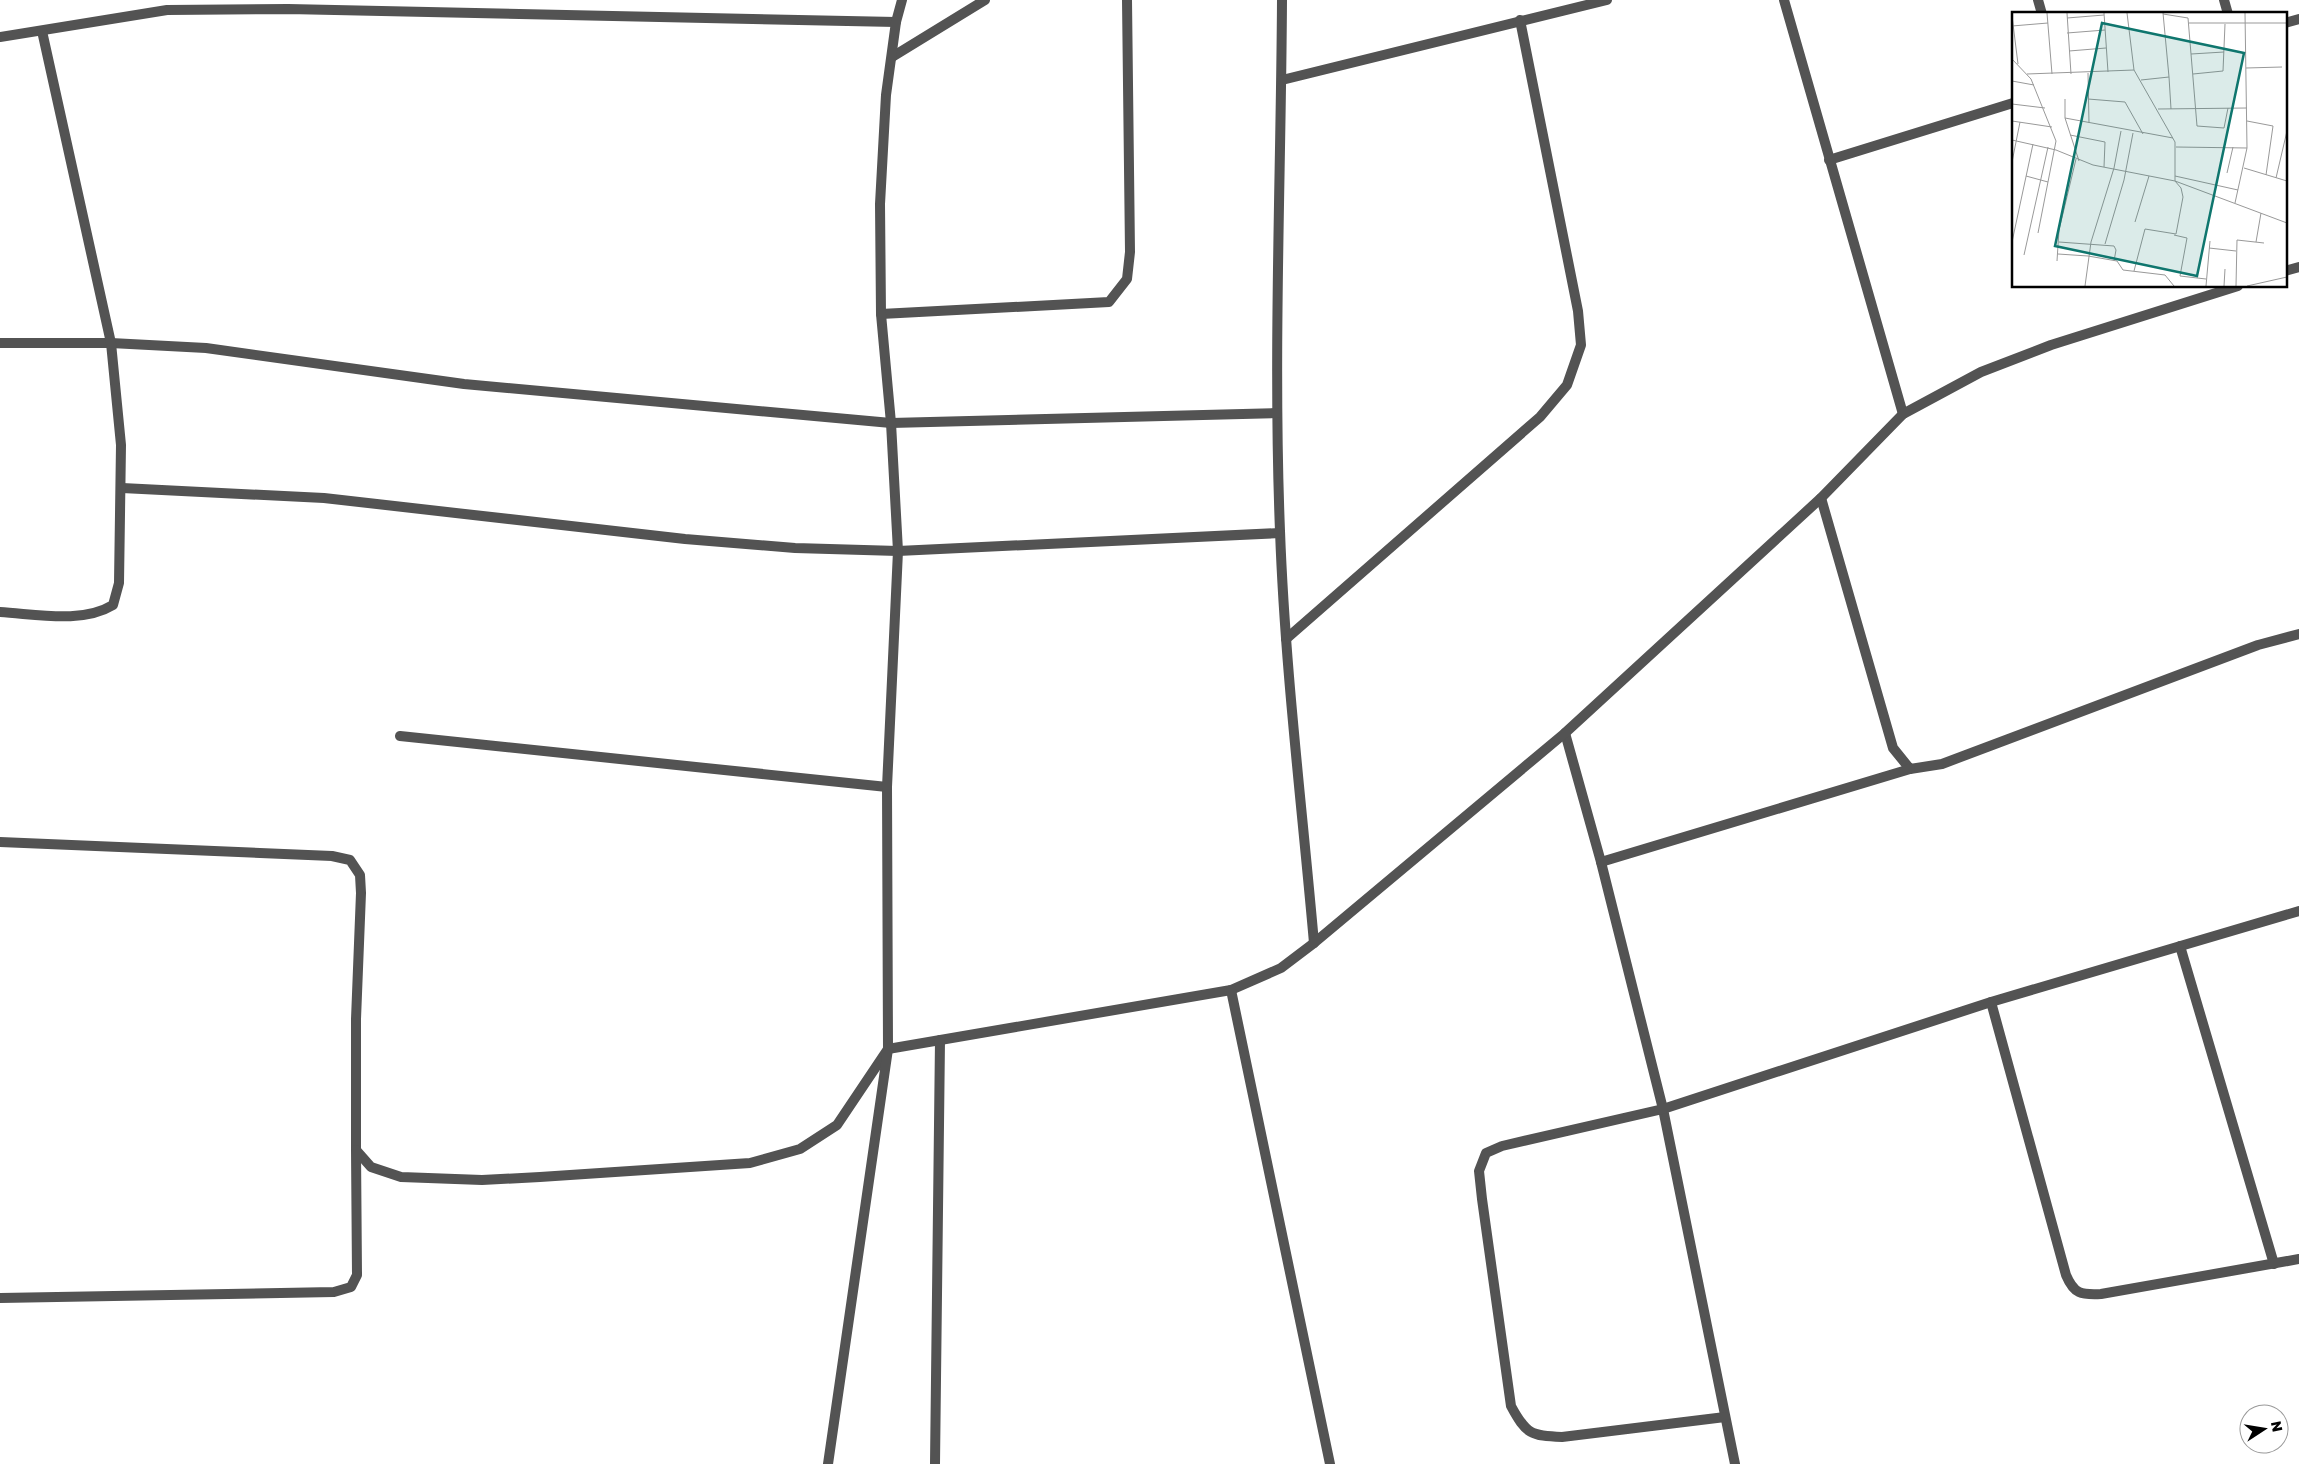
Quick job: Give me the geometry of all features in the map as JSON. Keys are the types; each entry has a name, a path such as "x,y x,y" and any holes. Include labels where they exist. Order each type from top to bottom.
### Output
{"street":[{"path":"828,1464 888,1049 887,787 898,552 891,423 881,314 880,204 886,95 896,22 902,0"},
{"path":"892,57 985,0"},
{"path":"881,314 1110,302 1127,279 1130,252 1127,0"},
{"path":"1282,0 1277,413 1280,533 1286,639 1314,943"},
{"path":"1282,80 1607,0"},
{"path":"1784,0 1903,414"},
{"path":"0,37 167,10 195,9 288,9 896,22"},
{"path":"2286,23 2299,19"},
{"path":"1286,639 1540,417 1567,385 1581,345 1578,311 1520,20"},
{"path":"0,612 82,617 101,613 113,605 119,583 122,488 119,417 110,343 42,31"},
{"path":"1829,160 2012,103"},
{"path":"2286,271 2299,267"},
{"path":"356,1150 371,1168 401,1177 482,1180 540,1178 750,1163 800,1148 837,1126 888,1049 1231,990 1281,968 1314,943 1565,733 1821,498 1903,414 1981,372 2051,346 2232,288"},
{"path":"0,343 110,343 206,348 464,384 891,423 1277,413"},
{"path":"122,488 324,498 685,539 795,548 898,552 1280,533"},
{"path":"1821,498 1893,748 1910,769"},
{"path":"1601,862 1910,769 1942,764 2258,645 2299,634"},
{"path":"1565,733 1601,862 1664,1109 1735,1464"},
{"path":"400,736 887,787"},
{"path":"0,842 332,856 350,860 360,875 361,894 356,1019 357,1275 351,1287 334,1292 0,1298"},
{"path":"1725,1417 1562,1437 1538,1436 1522,1425 1511,1406 1482,1199 1479,1171 1486,1153 1502,1146 1664,1109 1991,1002 2299,911"},
{"path":"2180,946 2274,1264"},
{"path":"1231,990 1330,1464"},
{"path":"1991,1002 2066,1275 2072,1288 2085,1295 2101,1294 2299,1260"},
{"path":"934,1464 940,1040"}]}
